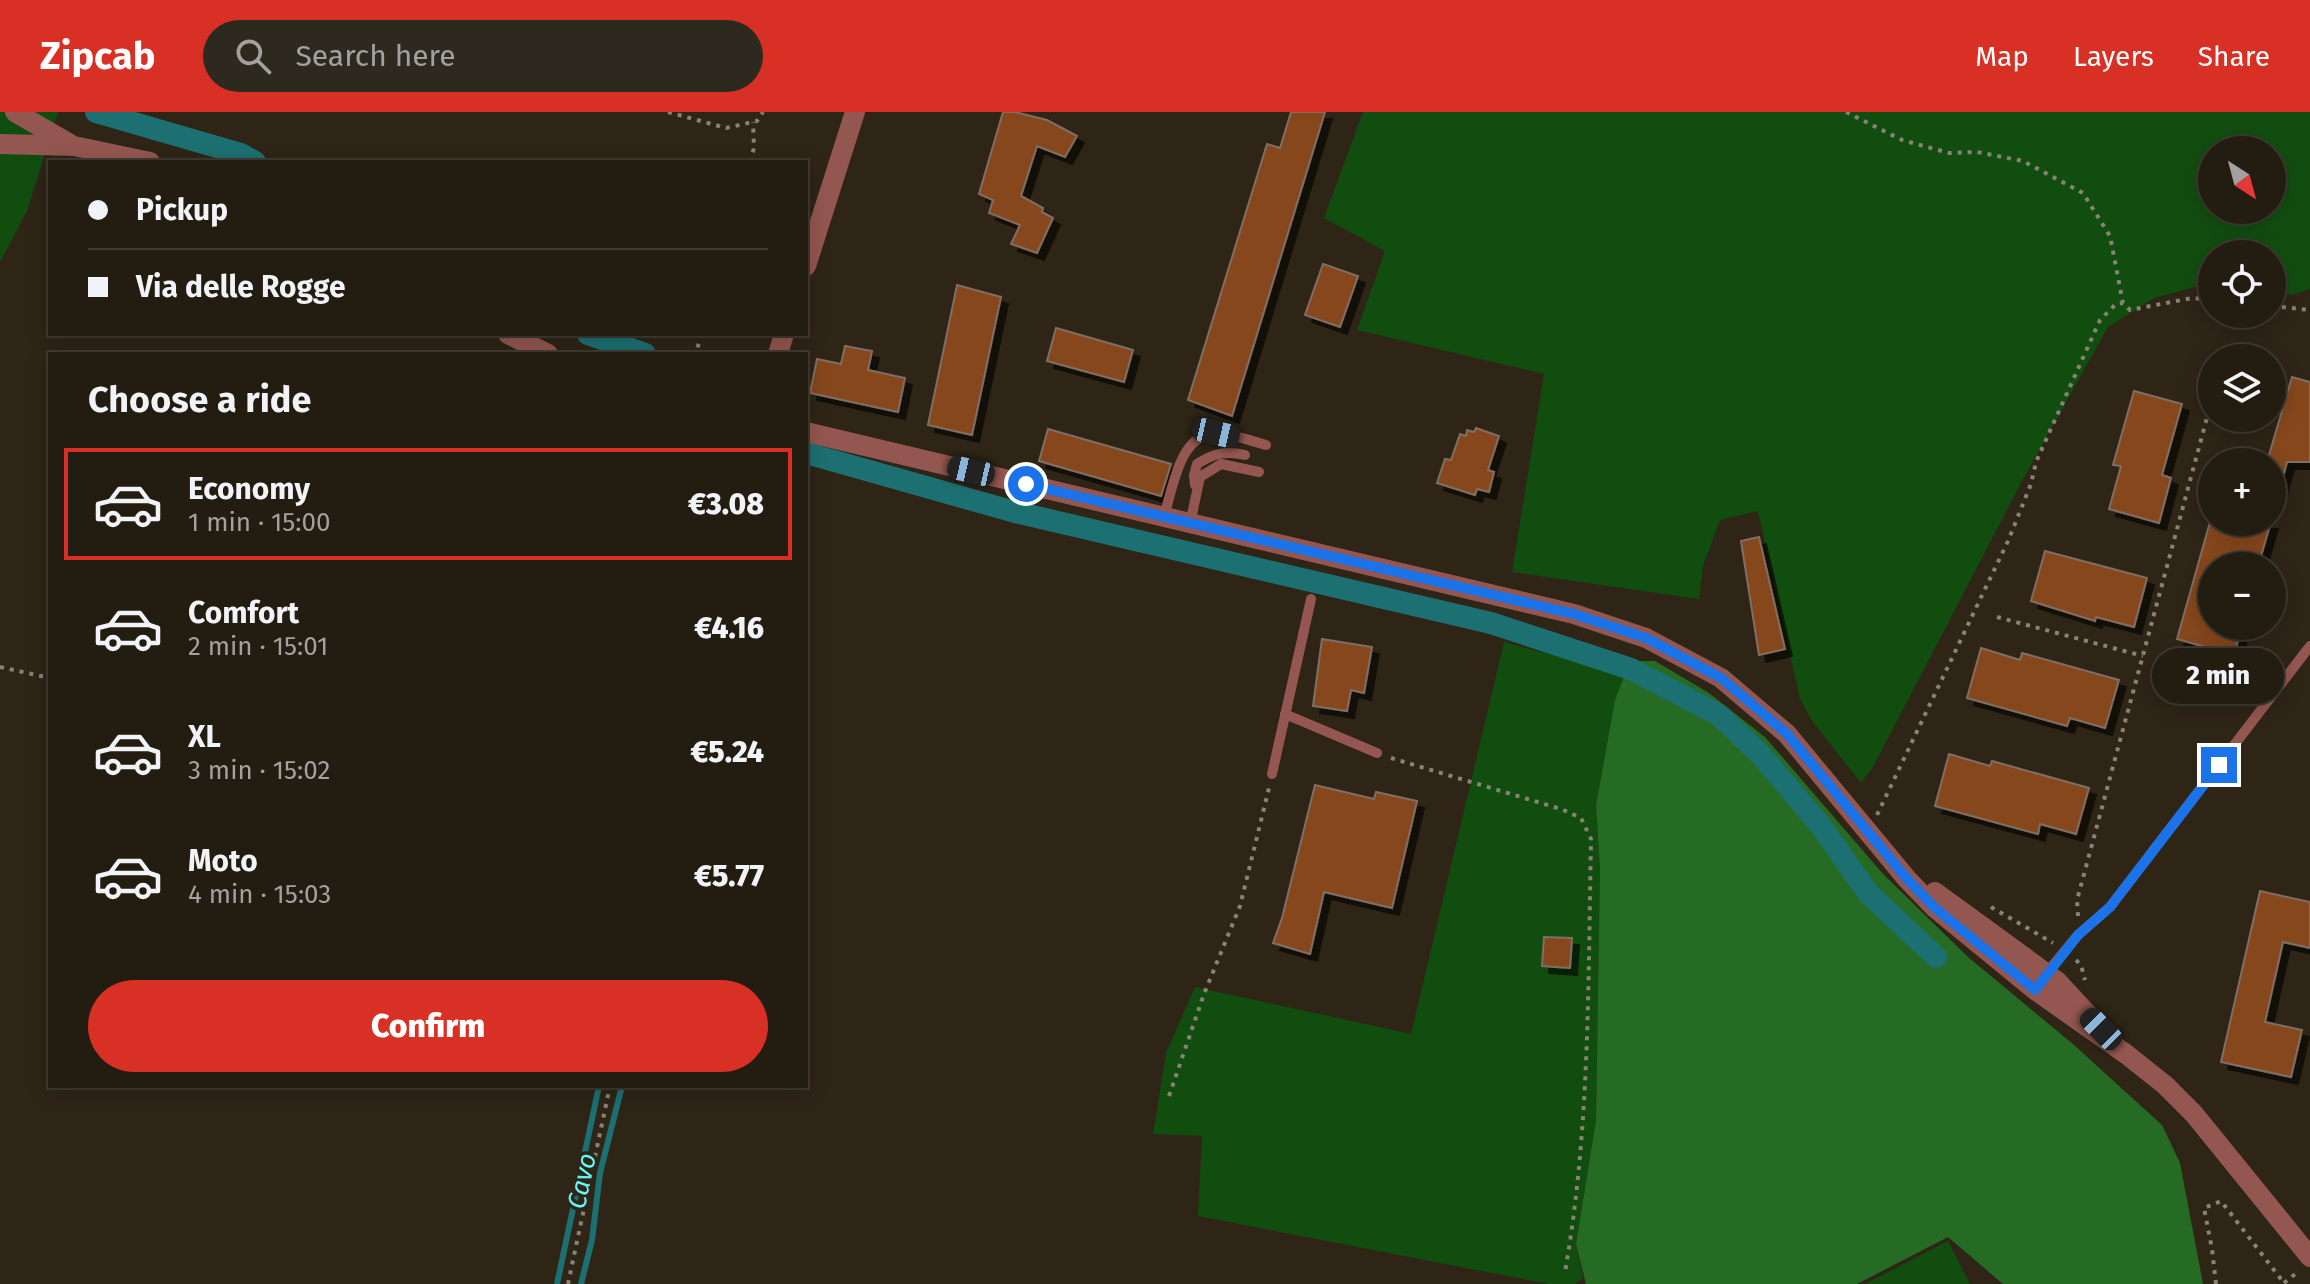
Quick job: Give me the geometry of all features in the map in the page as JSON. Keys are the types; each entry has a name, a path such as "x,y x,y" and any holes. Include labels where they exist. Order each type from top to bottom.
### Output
{"street":[{"path":"8,112 6,133 0,144 74,146 140,160"},
{"path":"15,112 74,146"},
{"path":"808,260 855,112"},
{"path":"512,336 544,352"},
{"path":"808,432 1574,614 1646,638 1721,678 1787,734 1883,849 2165,1085 2194,1114 2310,1257"}],"lane":[{"path":"1164,516 1185,451 1199,437 1216,433 1266,445"},
{"path":"1196,491 1194,475 1197,464 1214,454 1232,452 1245,455"},
{"path":"1190,524 1200,477 1221,464 1259,472"},
{"path":"1272,774 1311,599"},
{"path":"2041,981 2078,935 2110,907 2310,646"},
{"path":"1285,714 1377,753"}],"path":[{"path":"668,112 726,128 757,121 763,112"},
{"path":"1846,112 1902,140 1949,153 1977,152 2023,161 2083,193 2110,236 2123,303 2130,310 2198,299"},
{"path":"751,160 754,148 753,122"},
{"path":"1876,817 2008,541 2031,484 2036,462 2100,320 2116,304 2123,303"},
{"path":"2286,307 2310,310"},
{"path":"2078,935 2077,900 2203,432"},
{"path":"1997,617 2143,656"},
{"path":"0,667 48,678"},
{"path":"1377,753 1561,809 1581,818 1591,839 1582,1133 1565,1272"},
{"path":"1169,1096 1204,994 1240,906 1272,774"},
{"path":"1868,807 1881,823"},
{"path":"1979,901 2014,918 2065,951 2081,965 2085,981"},
{"path":"568,1284 610,1088"},
{"path":"2216,1284 2204,1208 2221,1201 2284,1283"}],"green space":[{"path":"0,112 58,112 27,211 0,262"},
{"path":"1363,112 2310,112 2310,289 2286,294 2286,240 2198,240 2198,286 2154,298 2108,327 2022,481 1873,767 1861,783 1813,722 1800,699 1758,511 1720,520 1703,566 1699,599 1512,572 1544,374 1357,330 1385,251 1324,218"},
{"path":"1504,642 1599,667 1624,679 1615,700 1596,805 1600,868 1596,1120 1576,1244 1583,1278 1575,1284 1549,1284 1198,1216 1202,1136 1153,1134 1166,1053 1195,987 1411,1034","holes":["1544,937 1572,939 1570,968"]},
{"path":"1630,661 1655,661 1709,693 1765,737 1883,874 1968,957 2074,1045 2162,1125 2180,1163 2203,1284 2003,1284 1948,1237 1857,1284 1586,1284 1576,1244 1596,1120 1600,868 1596,805 1615,700"},
{"path":"1948,1241 1970,1284 1865,1284"}],"building":[{"path":"1003,112 1047,120 1077,136 1065,157 1037,146 1021,196 1043,208 1042,212 1053,218 1037,253 1011,244 1020,225 989,213 993,200 979,194"},
{"path":"1291,112 1325,112 1232,416 1188,400 1267,144 1280,148"},
{"path":"1323,264 1358,276 1340,327 1305,315"},
{"path":"957,285 1001,297 972,435 928,425"},
{"path":"1056,328 1133,350 1124,382 1047,361"},
{"path":"845,346 872,351 868,370 905,378 898,412 810,393 817,359 841,364"},
{"path":"2292,377 2310,382 2310,462 2287,462 2286,466 2286,448 2271,448 2276,432 2286,432 2286,397"},
{"path":"2134,391 2182,404 2162,475 2171,478 2159,523 2109,509 2121,466 2113,465"},
{"path":"1476,428 1499,436 1488,470 1494,472 1489,492 1477,489 1475,495 1437,483 1445,459 1451,460 1460,434 1466,436 1467,430 1474,432"},
{"path":"1048,429 1171,464 1161,496 1039,461"},
{"path":"2206,536 2267,536 2262,552 2202,552"},
{"path":"1759,537 1785,649 1759,655 1741,541"},
{"path":"2045,551 2147,578 2134,627 2096,617 2095,621 2031,601"},
{"path":"2198,565 2198,640 2238,640 2234,655 2177,639"},
{"path":"1322,639 1372,647 1364,693 1351,690 1347,711 1313,706"},
{"path":"1981,648 2020,660 2022,653 2119,680 2105,728 2070,718 2067,726 1967,698"},
{"path":"1949,754 1990,766 1992,761 2089,788 2076,834 2040,824 2038,834 1935,806"},
{"path":"1315,785 1374,799 1376,792 1417,801 1392,908 1324,892 1310,954 1273,943"},
{"path":"2260,891 2310,902 2310,948 2283,942 2265,1022 2302,1030 2291,1077 2221,1062"},
{"path":"1544,937 1572,938 1570,968 1542,966"}],"waterway":[{"path":"96,112 241,154 252,160"},
{"path":"594,336 639,352"},
{"path":"808,454 1015,512 1491,623 1631,669 1719,715 1760,754 1821,826 1868,893 1936,957"},
{"path":"557,1284 599,1088"},
{"name":"Cavo","path":"581,1284 592,1240 600,1173 621,1088"}],"route":[{"path":"1026,484 1574,614 1646,638 1721,678 1787,734 1907,879 1935,908 2035,990 2078,935 2110,907 2219,765"}]}
